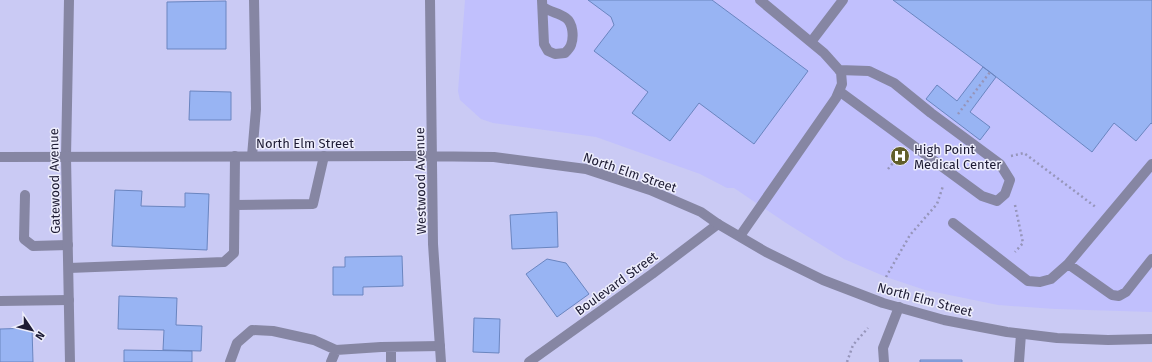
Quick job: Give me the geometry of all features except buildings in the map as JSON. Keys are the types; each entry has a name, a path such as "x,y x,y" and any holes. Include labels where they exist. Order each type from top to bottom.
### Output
{"street":[{"name":"Gatewood Avenue","path":"68,0 66,157 70,362"},
{"path":"252,156 256,109 254,0"},
{"name":"Westwood Avenue","path":"430,0 433,244 441,362"},
{"path":"740,236 836,98 842,84 840,70 824,53 770,4 760,0"},
{"path":"811,42 841,1"},
{"path":"542,4 550,12 568,19 572,28 572,38 571,46 565,53 555,54 548,51 544,44 542,4"},
{"path":"839,91 982,196 997,201 1005,194 1010,180 1000,164 894,83 869,71 840,70"},
{"path":"69,268 224,262 234,253 235,156"},
{"path":"235,205 313,204 324,156"},
{"name":"North Elm Street","path":"0,157 494,157 586,169 650,190 701,212 718,224 766,252 823,280 899,307 944,320 1021,334 1057,338 1108,340 1152,339"},
{"path":"953,223 1028,281 1040,282 1051,279 1068,264 1152,164"},
{"path":"25,195 24,239 33,246 68,245"},
{"name":"Boulevard Street","path":"529,362 652,274 718,224"},
{"path":"1068,264 1112,295 1119,296 1126,292 1152,259"},
{"path":"0,301 69,300"},
{"path":"884,362 883,348 899,307"},
{"path":"230,362 237,343 252,330 273,331 314,340 336,350 440,346"},
{"path":"1019,362 1021,334"},
{"path":"391,347 391,362"},
{"path":"331,362 336,350"}],"path":[{"path":"949,126 990,72"},
{"path":"995,160 1024,153 1108,217"},
{"path":"886,277 910,235 937,204 943,186 938,181"},
{"path":"1005,194 1016,206 1023,243 1006,263"},
{"path":"847,362 853,345 868,328"}],"shaded area":[{"name":"High Point Medical Center","path":"465,0 1152,0 1152,312 1055,309 998,305 925,290 886,277 844,259 786,223 734,188 727,188 700,174 596,137 493,123 481,119 460,100 458,91"}],"place":[{"name":"High Point Medical Center","path":"900,156"}]}
